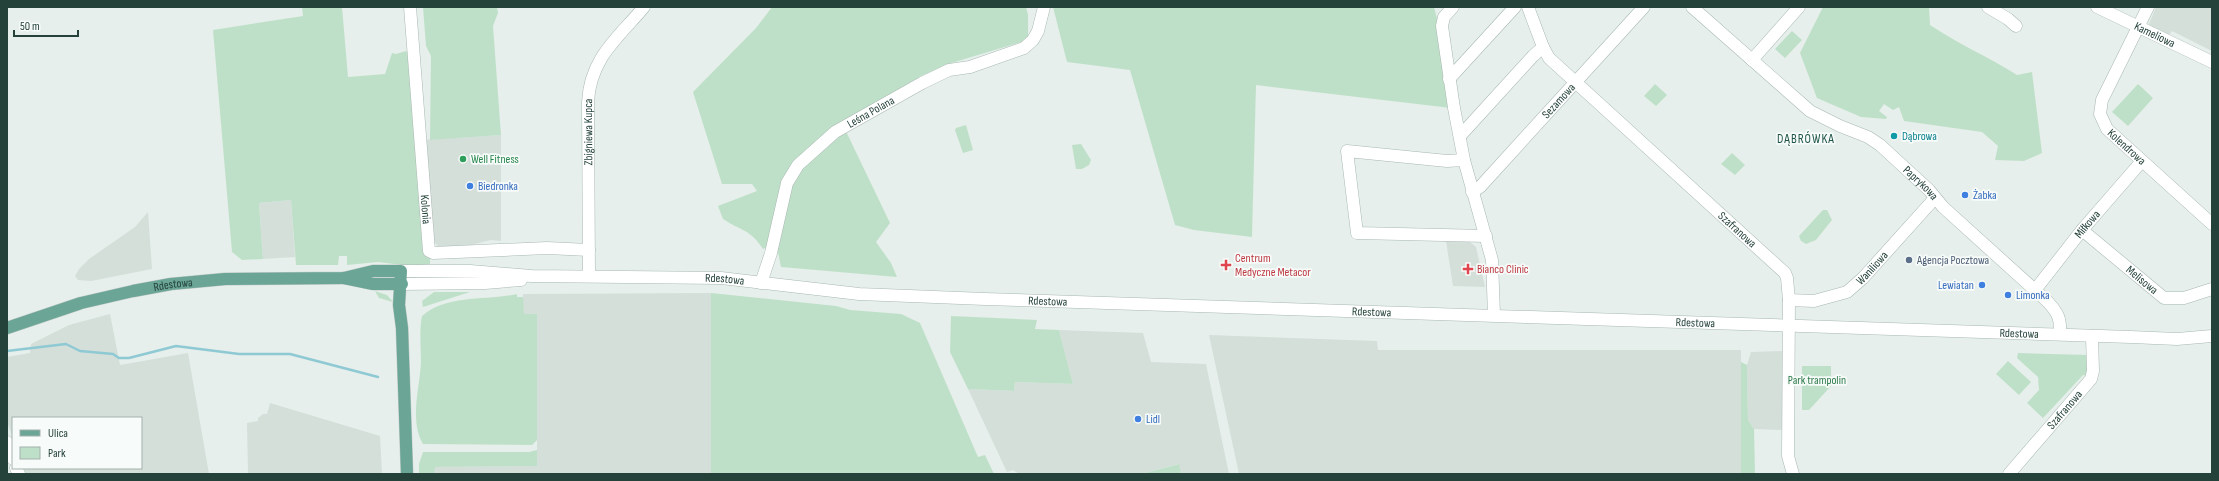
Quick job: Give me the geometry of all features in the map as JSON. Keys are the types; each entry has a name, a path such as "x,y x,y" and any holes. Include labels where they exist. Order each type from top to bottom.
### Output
{"main road":[{"name":"Rdestowa","path":"344,278 373,271 401,271"},
{"path":"401,271 405,310 402,328 408,474"},
{"name":"Rdestowa","path":"7,328 81,303 133,290 171,284 233,279 344,278 373,284 402,284"}],"street":[{"name":"Kolonia","path":"410,7 429,251 433,253 547,248 588,250"},
{"name":"Zbigniewa Kupca","path":"589,276 588,102 590,80 602,56 644,7"},
{"name":"Leśna Polana","path":"761,283 771,253 787,183 798,165 835,132 922,83 949,70 970,67 1024,48 1033,40 1038,31 1044,7"},
{"path":"1453,7 1442,21 1449,79 1464,160 1492,260 1494,316"},
{"path":"1449,79 1515,7"},
{"name":"Szafranowa","path":"1528,7 1543,47 1550,58 1779,266 1787,278 1789,300 1788,456 1793,474"},
{"name":"Sezamowa","path":"1472,192 1480,187 1644,7"},
{"name":"Paprykowa","path":"1692,7 1814,113 1862,134 1880,145 2058,313 2061,320 2060,334"},
{"path":"1752,60 1799,7"},
{"path":"1988,7 2008,19 2016,26"},
{"name":"Kameliowa","path":"2097,7 2212,62"},
{"name":"Kolendrowa","path":"2148,7 2100,108 2100,114 2107,129 2212,224"},
{"path":"1460,136 1543,47"},
{"path":"1464,160 1447,161 1347,151 1357,233 1486,236"},
{"name":"Miłkowa","path":"2035,290 2082,230 2142,161"},
{"name":"Waniliowa","path":"1789,300 1814,301 1846,292 1863,278 1935,198"},
{"name":"Melisowa","path":"2082,230 2164,298 2184,298 2212,289"},
{"name":"Rdestowa","path":"401,271 470,271 531,276 684,277 885,295 2177,339 2212,336"},
{"name":"Rdestowa","path":"402,284 485,283 522,280 531,276"},
{"name":"Szafranowa","path":"2010,474 2091,379 2093,371 2092,336"},
{"path":"7,442 12,456"}],"shaded area":[{"path":"2156,7 2212,7 2212,51 2172,31 2169,35 2150,26 2149,24"},
{"path":"501,135 501,241 491,240 458,248 441,249 429,237 422,140"},
{"path":"291,200 295,257 263,259 259,203"},
{"path":"148,212 152,269 91,281 78,280 75,276 79,269 89,259 135,227"},
{"path":"1446,241 1470,242 1476,247 1485,287 1453,286"},
{"path":"711,293 711,474 434,474 434,467 537,466 537,315 523,315 523,294"},
{"path":"110,314 120,365 188,353 209,474 26,474 24,469 142,469 142,417 12,417 12,435 7,422 7,357 30,353 31,344 69,325"},
{"path":"1059,330 1143,333 1151,362 1206,364 1229,474 1181,474 1178,464 1141,474 1019,474 1013,470 1007,472 968,389 1014,391 1015,382 1073,384"},
{"path":"1209,335 1377,341 1378,350 1741,350 1741,474 1239,474"},
{"path":"1783,351 1783,430 1754,429 1748,420 1747,365 1751,352"},
{"path":"270,403 380,436 382,474 242,474 248,473 247,423 258,421 258,418 263,414 267,414"}],"green space":[{"path":"302,7 342,7 348,77 385,74 392,53 396,54 406,51 410,56 432,259 430,259 430,264 410,266 378,262 347,265 347,256 339,256 338,265 296,265 291,200 259,203 263,259 242,260 232,252 213,30 303,16"},
{"path":"423,7 497,7 498,13 493,26 501,135 430,140 431,56 426,46"},
{"path":"772,7 1026,7 1028,15 1028,40 948,64 921,76 842,123 890,223 876,242 891,263 897,277 781,267 776,242 763,249 749,234 723,219 718,206 757,191 752,184 722,184 693,92 756,28"},
{"path":"1053,7 1434,7 1441,35 1451,108 1256,85 1252,237 1194,230 1175,225 1130,70 1067,62"},
{"path":"1823,7 1929,7 1930,25 1941,32 2017,75 2032,72 2042,153 2024,161 1995,160 1998,146 1982,132 1904,121 1899,107 1893,110 1884,104 1879,111 1887,117 1886,119 1861,117 1817,98 1800,53"},
{"path":"1792,31 1802,40 1785,58 1775,49"},
{"path":"1655,84 1667,95 1656,106 1644,96"},
{"path":"2138,84 2153,98 2128,126 2112,112"},
{"path":"966,125 973,150 963,153 955,130 956,128"},
{"path":"1081,144 1091,160 1089,165 1082,169 1076,169 1072,145"},
{"path":"1732,153 1745,165 1735,175 1721,164"},
{"path":"1823,210 1827,210 1832,220 1816,240 1806,244 1801,241 1799,236"},
{"path":"375,291 387,295 393,302 379,298"},
{"path":"434,292 470,292 423,307 422,301"},
{"path":"711,293 836,306 850,310 901,314 920,323 978,457 985,455 994,474 711,474"},
{"path":"517,294 517,297 523,297 524,314 537,314 537,440 532,445 423,444 419,435 416,414 421,362 420,333 422,316 443,304 455,301"},
{"path":"951,316 1037,320 1035,329 1059,330 1073,384 1015,382 1014,391 968,389 950,352"},
{"path":"2018,353 2088,355 2089,376 2083,375 2043,418 2027,403 2039,390 2038,377 2017,358"},
{"path":"2008,361 2031,382 2019,395 1996,374"},
{"path":"1741,362 1747,365 1748,420 1754,429 1755,474 1741,474"},
{"name":"Park trampolin","path":"1802,366 1831,366 1831,386 1809,410 1802,410"},
{"path":"537,450 537,466 435,467 434,474 419,474 419,464 423,452 529,452"},
{"path":"1179,464 1181,474 1141,474"}],"waterway":[{"path":"7,351 66,344 80,351 113,354 119,358 129,358 176,346 239,354 290,354 378,377"}],"place":[{"name":"Dąbrowa","path":"1894,136"},
{"name":"Well Fitness","path":"463,159"},
{"name":"Biedronka","path":"470,186"},
{"name":"Żabka","path":"1965,195"},
{"name":"Agencja Pocztowa","path":"1909,260"},
{"name":"Centrum Medyczne Metacor","path":"1226,265"},
{"name":"Bianco Clinic","path":"1468,269"},
{"name":"Lewiatan","path":"1982,285"},
{"name":"Limonka","path":"2008,295"},
{"name":"Lidl","path":"1138,419"}],"district":[{"name":"DĄBRÓWKA","path":"1806,138"}]}
